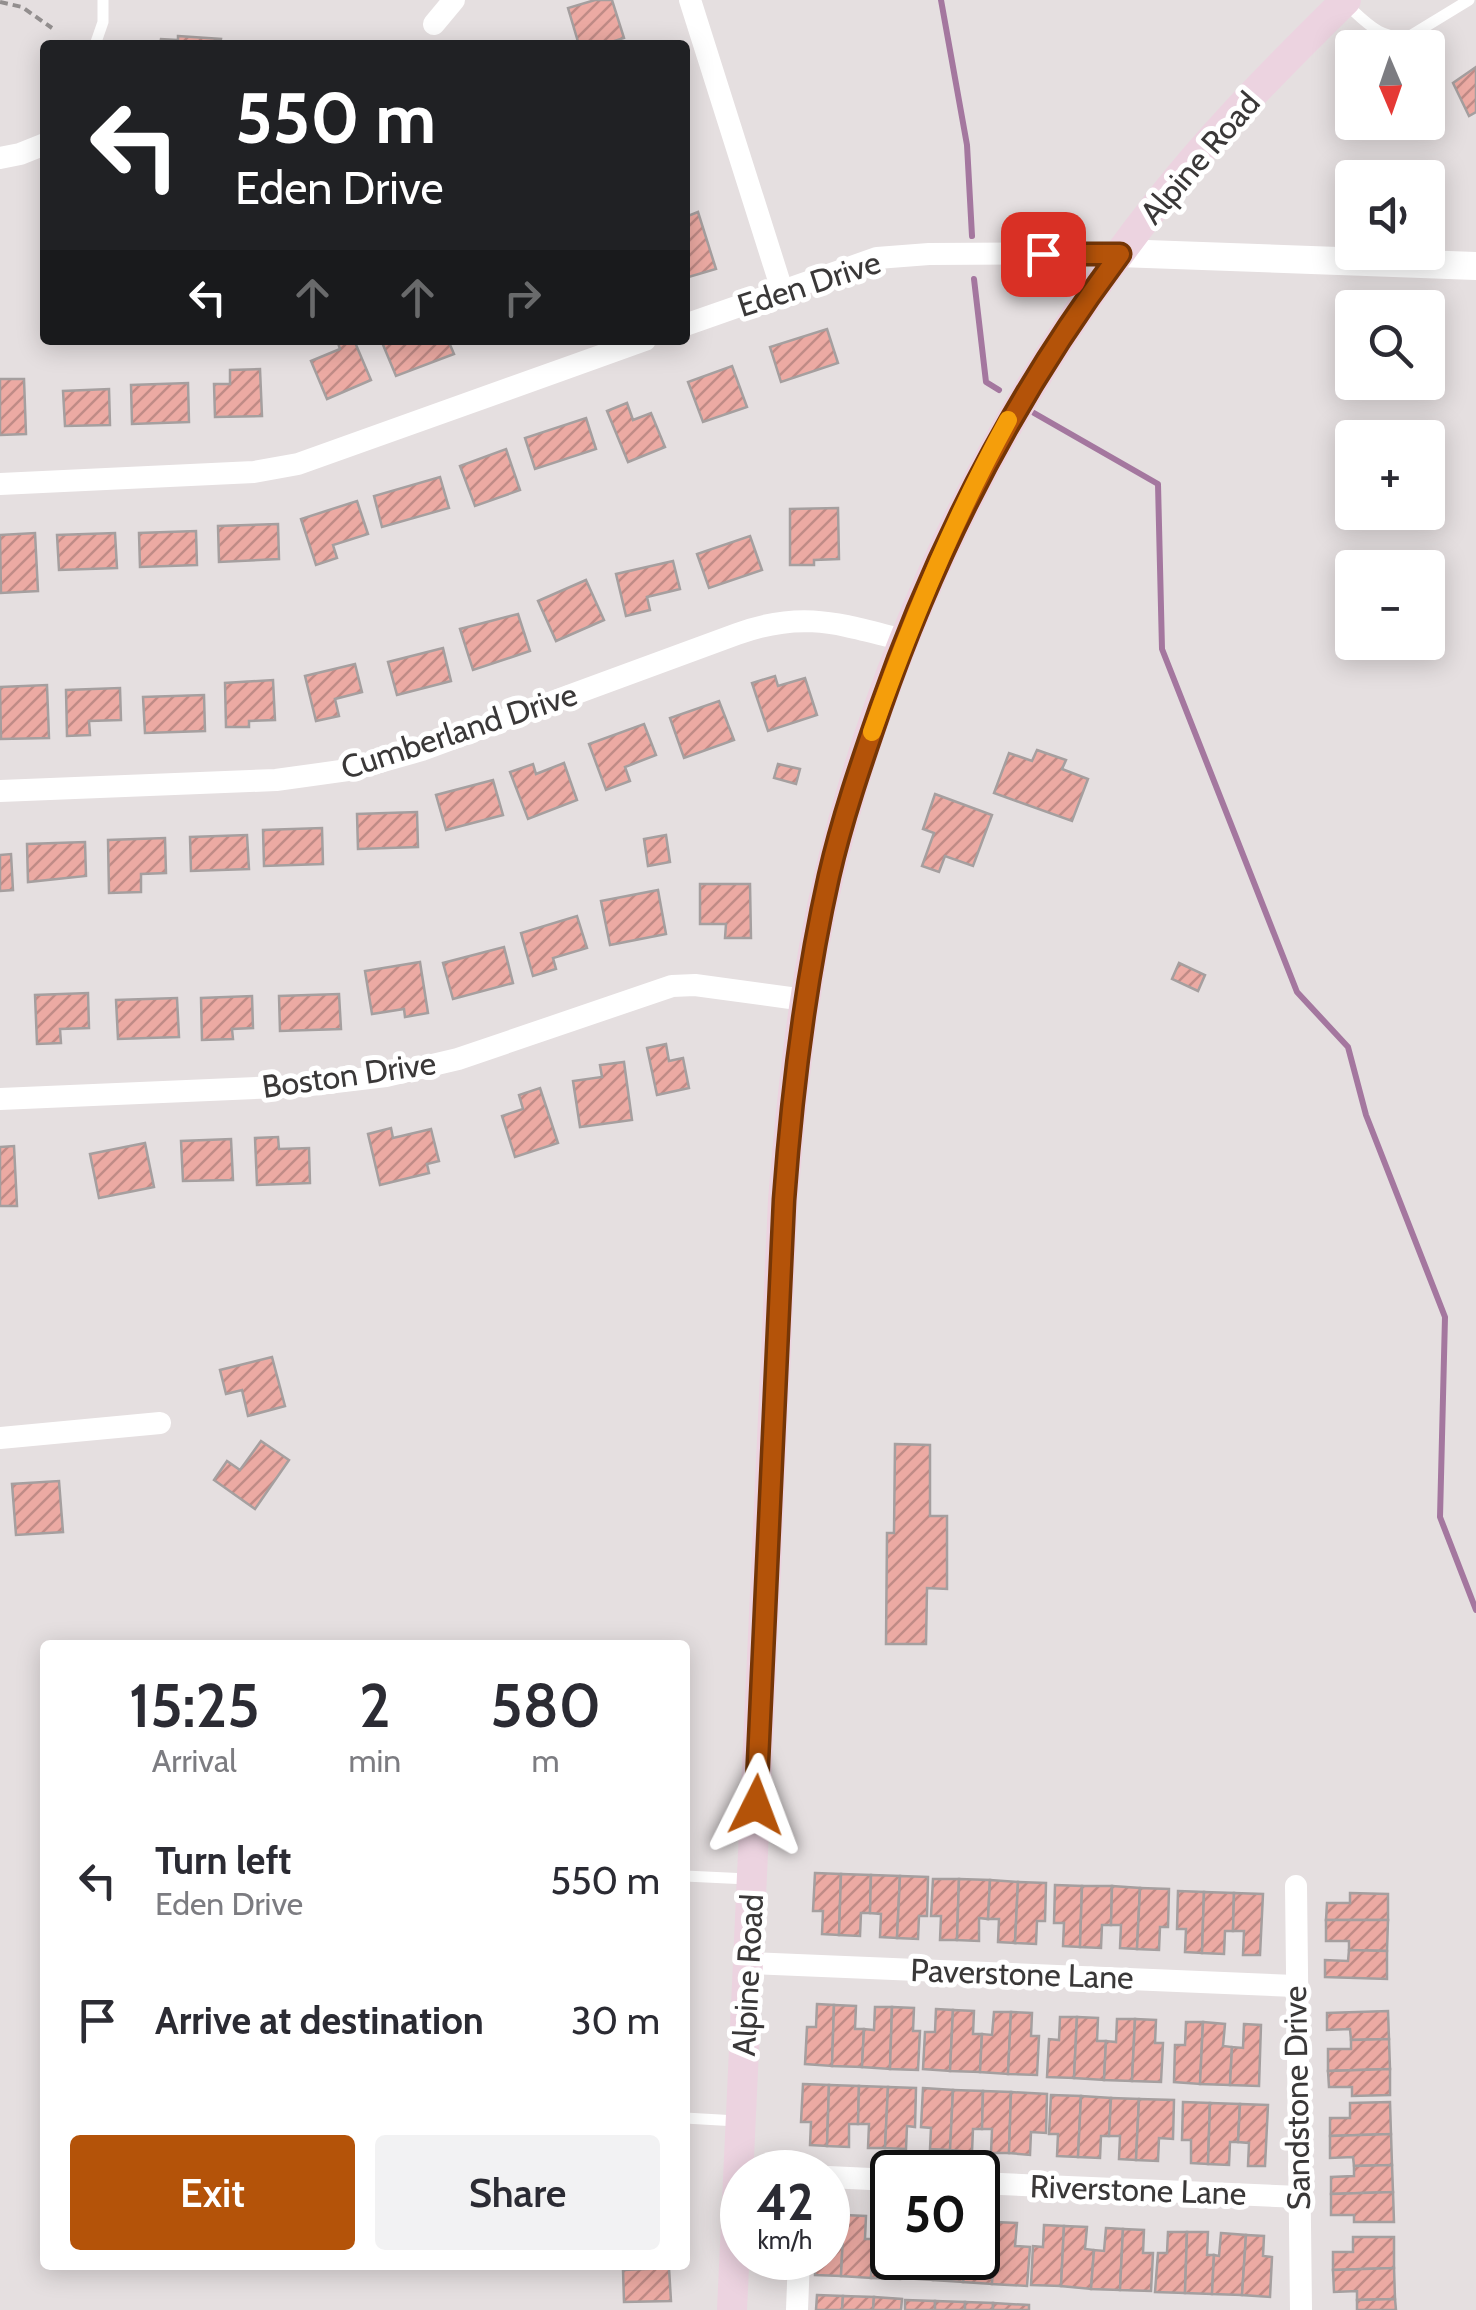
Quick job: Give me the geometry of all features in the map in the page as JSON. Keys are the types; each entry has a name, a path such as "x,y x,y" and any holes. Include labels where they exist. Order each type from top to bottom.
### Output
{"main road":[{"name":"Alpine Road","path":"732,2310 790,1115 806,1000 842,825 904,640 993,447 1052,350 1120,254 1206,146 1345,1"}],"street":[{"path":"434,24 454,0"},
{"path":"690,0 782,290"},
{"path":"0,158 40,146"},
{"name":"Eden Drive","path":"690,324 840,269 895,256 1120,254 1476,266"},
{"path":"0,484 254,472 298,464 631,345"},
{"name":"Cumberland Drive","path":"0,791 276,780 355,769 422,750 780,621 816,620 904,640"},
{"name":"Boston Drive","path":"0,1100 302,1086 386,1076 458,1059 659,988 684,984 806,1000"},
{"path":"0,1438 160,1422"},
{"name":"Sandstone Drive","path":"1296,1886 1301,2310"},
{"name":"Paverstone Lane","path":"748,1963 1295,1986"},
{"name":"Riverstone Lane","path":"1000,2185 1299,2198"},
{"path":"797,2310 798,2280"}],"lane":[{"path":"97,40 104,0"},
{"path":"1345,1 1379,34 1400,38 1410,36 1470,0"},
{"path":"690,1876 752,1880"},
{"path":"690,2118 741,2122"}],"path":[{"path":"0,2 22,7 52,28"}],"building":[{"path":"595,0 612,0 624,38 578,40 568,8"},
{"path":"178,36 221,39 221,40 178,40"},
{"path":"1476,67 1476,112 1469,116 1453,83"},
{"path":"698,212 716,269 690,277 690,215"},
{"path":"827,329 838,363 781,382 770,347"},
{"path":"339,345 356,345 371,380 327,399 311,361 340,349"},
{"path":"383,345 450,345 454,354 396,376"},
{"path":"732,366 747,407 703,422 688,382"},
{"path":"260,369 262,416 215,417 214,384 230,384 230,370"},
{"path":"0,379 24,379 26,434 0,435"},
{"path":"188,383 189,422 132,424 131,385"},
{"path":"109,389 110,425 65,426 63,391"},
{"path":"627,403 633,420 651,413 665,447 628,462 607,411"},
{"path":"586,418 596,449 535,469 525,438"},
{"path":"506,449 520,490 475,506 460,466"},
{"path":"440,477 449,508 382,527 374,496"},
{"path":"357,501 368,534 333,545 337,558 316,565 301,519"},
{"path":"838,508 839,559 790,565 790,509"},
{"path":"278,524 279,559 219,562 218,526"},
{"path":"196,531 197,565 140,567 139,533"},
{"path":"35,533 38,591 1,593 0,535"},
{"path":"115,533 117,568 59,570 57,535"},
{"path":"750,536 762,570 709,588 697,554"},
{"path":"673,561 680,589 647,597 650,610 626,616 616,574"},
{"path":"586,580 604,620 556,641 538,601"},
{"path":"518,614 530,651 473,670 460,629"},
{"path":"443,648 451,681 397,695 388,662"},
{"path":"355,664 362,692 335,699 339,716 316,721 305,676"},
{"path":"775,676 778,686 805,678 817,715 768,731 752,683"},
{"path":"273,680 275,720 249,721 249,727 226,727 225,683"},
{"path":"47,685 49,738 1,739 0,687"},
{"path":"120,688 121,720 89,721 90,735 67,736 66,690"},
{"path":"204,695 205,731 145,733 143,697"},
{"path":"719,701 734,740 684,758 670,718"},
{"path":"644,724 656,755 625,767 630,781 606,790 589,744"},
{"path":"1037,750 1066,760 1062,769 1088,779 1072,821 994,793 1009,753 1032,761"},
{"path":"564,763 577,800 528,819 510,772 533,764 536,774"},
{"path":"778,764 800,769 796,784 774,778"},
{"path":"493,780 503,815 446,830 436,795"},
{"path":"935,794 992,815 973,866 945,856 939,872 922,866 934,833 923,829"},
{"path":"417,812 418,847 358,849 357,814"},
{"path":"322,828 323,864 264,866 263,830"},
{"path":"247,835 249,869 191,871 190,837"},
{"path":"666,835 670,862 648,866 644,839"},
{"path":"165,838 166,873 141,874 141,892 109,893 108,840"},
{"path":"85,842 86,876 28,882 27,844"},
{"path":"11,854 13,890 0,891 0,855"},
{"path":"700,884 750,884 751,938 725,938 726,924 700,924"},
{"path":"658,890 666,934 610,945 601,901"},
{"path":"577,916 587,948 553,958 556,969 533,976 521,933"},
{"path":"504,947 513,983 453,999 443,963"},
{"path":"420,962 428,1013 405,1017 404,1009 372,1014 365,971"},
{"path":"1179,963 1205,975 1198,991 1172,979"},
{"path":"88,993 89,1028 60,1029 61,1043 37,1044 35,995"},
{"path":"339,994 341,1029 280,1031 279,996"},
{"path":"252,996 253,1028 232,1029 233,1039 202,1040 201,998"},
{"path":"177,998 179,1037 118,1039 116,1000"},
{"path":"666,1044 669,1061 683,1058 689,1088 657,1095 647,1048"},
{"path":"624,1062 632,1120 580,1127 573,1081 602,1077 600,1065"},
{"path":"540,1088 558,1143 515,1157 502,1116 523,1109 519,1095"},
{"path":"391,1128 393,1138 431,1129 439,1161 427,1164 429,1173 380,1185 368,1134"},
{"path":"278,1137 279,1149 309,1148 310,1183 257,1185 255,1138"},
{"path":"231,1139 233,1180 183,1181 181,1141"},
{"path":"145,1143 154,1187 99,1198 90,1154"},
{"path":"14,1146 17,1206 0,1206 0,1147"},
{"path":"272,1357 285,1406 248,1416 242,1390 226,1394 220,1370"},
{"path":"261,1441 289,1460 255,1509 214,1480 227,1461 240,1470"},
{"path":"895,1444 930,1445 930,1516 947,1516 947,1589 927,1588 926,1644 886,1644 887,1533 894,1533"},
{"path":"59,1481 63,1532 16,1535 12,1484"},
{"path":"815,1873 841,1874 839,1935 822,1934 823,1911 813,1911"},
{"path":"841,1874 871,1875 870,1913 861,1913 860,1936 839,1935"},
{"path":"871,1875 900,1876 897,1938 880,1937 881,1914 870,1913"},
{"path":"900,1876 928,1877 927,1916 919,1916 918,1939 897,1938"},
{"path":"933,1879 959,1879 957,1940 940,1940 941,1916 931,1916"},
{"path":"959,1879 990,1880 988,1919 979,1918 979,1941 957,1940"},
{"path":"990,1880 1018,1882 1015,1943 998,1942 999,1919 988,1919"},
{"path":"1018,1882 1046,1883 1045,1921 1037,1921 1036,1944 1015,1943"},
{"path":"1055,1885 1082,1886 1080,1947 1063,1946 1064,1923 1054,1923"},
{"path":"1082,1886 1112,1886 1111,1925 1102,1925 1101,1948 1080,1947"},
{"path":"1112,1886 1140,1888 1137,1949 1120,1948 1121,1925 1111,1925"},
{"path":"1140,1888 1169,1889 1168,1927 1160,1927 1159,1950 1137,1949"},
{"path":"1178,1891 1204,1892 1202,1953 1185,1952 1186,1929 1177,1929"},
{"path":"1204,1892 1234,1893 1233,1931 1225,1931 1224,1954 1202,1953"},
{"path":"1234,1893 1263,1894 1260,1955 1243,1955 1244,1931 1233,1931"},
{"path":"1350,1893 1388,1894 1388,1920 1326,1920 1327,1903 1350,1903"},
{"path":"1326,1920 1388,1920 1387,1951 1349,1950 1349,1941 1326,1941"},
{"path":"1349,1950 1387,1951 1387,1979 1325,1977 1325,1960 1348,1961"},
{"path":"817,2004 834,2005 832,2066 805,2064 807,2027 816,2027"},
{"path":"834,2005 856,2006 855,2029 864,2029 862,2067 832,2066"},
{"path":"875,2007 892,2007 890,2069 862,2067 864,2029 874,2030"},
{"path":"892,2007 914,2008 913,2031 920,2031 918,2070 890,2069"},
{"path":"936,2009 953,2010 950,2071 923,2069 925,2032 935,2032"},
{"path":"953,2010 974,2011 973,2034 982,2034 980,2072 950,2071"},
{"path":"1388,2011 1389,2039 1351,2040 1350,2029 1327,2030 1327,2013"},
{"path":"994,2012 1011,2012 1008,2074 980,2072 982,2034 992,2035"},
{"path":"1011,2012 1032,2013 1031,2036 1039,2036 1037,2075 1008,2074"},
{"path":"1060,2017 1077,2017 1074,2078 1047,2077 1049,2039 1059,2040"},
{"path":"1077,2017 1098,2018 1097,2041 1106,2041 1104,2080 1074,2078"},
{"path":"1117,2019 1135,2019 1132,2081 1104,2080 1106,2041 1116,2042"},
{"path":"1135,2019 1156,2020 1155,2043 1163,2043 1161,2082 1132,2081"},
{"path":"1186,2022 1203,2022 1200,2084 1174,2082 1175,2045 1185,2045"},
{"path":"1203,2022 1225,2024 1223,2046 1232,2047 1230,2085 1200,2084"},
{"path":"1244,2024 1261,2025 1259,2086 1230,2085 1232,2047 1243,2048"},
{"path":"1389,2039 1390,2069 1328,2071 1328,2049 1351,2049 1351,2040"},
{"path":"1390,2069 1390,2095 1352,2096 1352,2087 1329,2087 1328,2071"},
{"path":"803,2084 829,2085 827,2146 810,2145 811,2122 801,2122"},
{"path":"829,2085 859,2086 858,2124 849,2124 849,2147 827,2146"},
{"path":"859,2086 888,2087 885,2148 868,2148 869,2124 858,2124"},
{"path":"888,2087 916,2088 915,2127 907,2126 906,2149 885,2148"},
{"path":"923,2088 953,2090 950,2150 930,2149 931,2128 921,2127"},
{"path":"953,2090 983,2091 982,2129 973,2129 972,2150 950,2150"},
{"path":"983,2091 1011,2092 1009,2153 991,2150 992,2129 982,2129"},
{"path":"1011,2092 1047,2094 1046,2133 1031,2132 1030,2155 1009,2153"},
{"path":"1051,2095 1081,2096 1078,2157 1057,2156 1058,2134 1049,2134"},
{"path":"1081,2096 1111,2098 1109,2136 1101,2136 1100,2158 1078,2157"},
{"path":"1111,2098 1139,2099 1136,2160 1119,2159 1120,2136 1109,2136"},
{"path":"1139,2099 1174,2100 1173,2139 1159,2138 1158,2161 1136,2160"},
{"path":"1183,2102 1210,2103 1208,2164 1191,2163 1191,2140 1182,2140"},
{"path":"1390,2102 1391,2134 1330,2136 1330,2118 1350,2118 1350,2103"},
{"path":"1210,2103 1240,2104 1238,2142 1230,2142 1229,2165 1208,2164"},
{"path":"1240,2104 1268,2105 1265,2166 1248,2166 1249,2143 1238,2142"},
{"path":"1391,2134 1392,2165 1354,2166 1353,2157 1330,2158 1330,2136"},
{"path":"1392,2165 1393,2192 1331,2194 1331,2177 1354,2176 1354,2166"},
{"path":"1393,2192 1394,2222 1354,2222 1354,2215 1331,2215 1331,2194"},
{"path":"850,2215 866,2216 870,2278 850,2277"},
{"path":"1000,2222 1017,2223 1015,2246 1030,2247 1027,2286 992,2284 992,2280 1000,2280"},
{"path":"1044,2225 1064,2226 1061,2286 1031,2285 1033,2246 1043,2247"},
{"path":"1064,2226 1087,2227 1085,2249 1094,2250 1091,2289 1061,2286"},
{"path":"1106,2228 1123,2229 1120,2290 1091,2289 1094,2250 1104,2251"},
{"path":"1123,2229 1144,2230 1143,2253 1153,2253 1151,2291 1120,2290"},
{"path":"1168,2232 1187,2232 1185,2293 1155,2292 1158,2253 1167,2253"},
{"path":"1187,2232 1208,2232 1207,2255 1214,2255 1212,2294 1185,2293"},
{"path":"1221,2233 1246,2235 1242,2295 1212,2294 1214,2255 1219,2256"},
{"path":"1246,2235 1264,2236 1263,2256 1272,2257 1270,2297 1242,2295"},
{"path":"1353,2237 1394,2237 1394,2268 1333,2270 1333,2252 1353,2252"},
{"path":"1394,2268 1395,2299 1357,2300 1357,2291 1334,2292 1333,2270"},
{"path":"623,2270 669,2270 671,2301 624,2302"},
{"path":"963,2280 992,2280 992,2284"},
{"path":"817,2295 843,2296 842,2310 816,2310"},
{"path":"843,2296 874,2297 873,2310 842,2310"},
{"path":"874,2297 902,2299 901,2310 873,2310"},
{"path":"1395,2299 1396,2310 1357,2310 1357,2300"},
{"path":"905,2300 935,2301 935,2310 905,2310"},
{"path":"935,2301 965,2302 965,2310 935,2310"},
{"path":"965,2302 993,2303 993,2310 965,2310"},
{"path":"993,2303 1029,2305 1029,2310 993,2310"}],"waterway":[{"path":"941,0 967,145 972,236"},
{"path":"974,279 986,382 999,390"},
{"path":"1034,413 1158,484 1162,649 1297,992 1348,1047 1366,1115 1445,1317 1440,1517 1476,1610"}],"slow traffic":[{"path":"872,732 904,640 972,487 1008,420"}],"route":[{"path":"756,1805 784,1200 790,1115 812,963 830,873 855,781 904,640 972,487 1009,419 1120,254 1043,254"}]}
